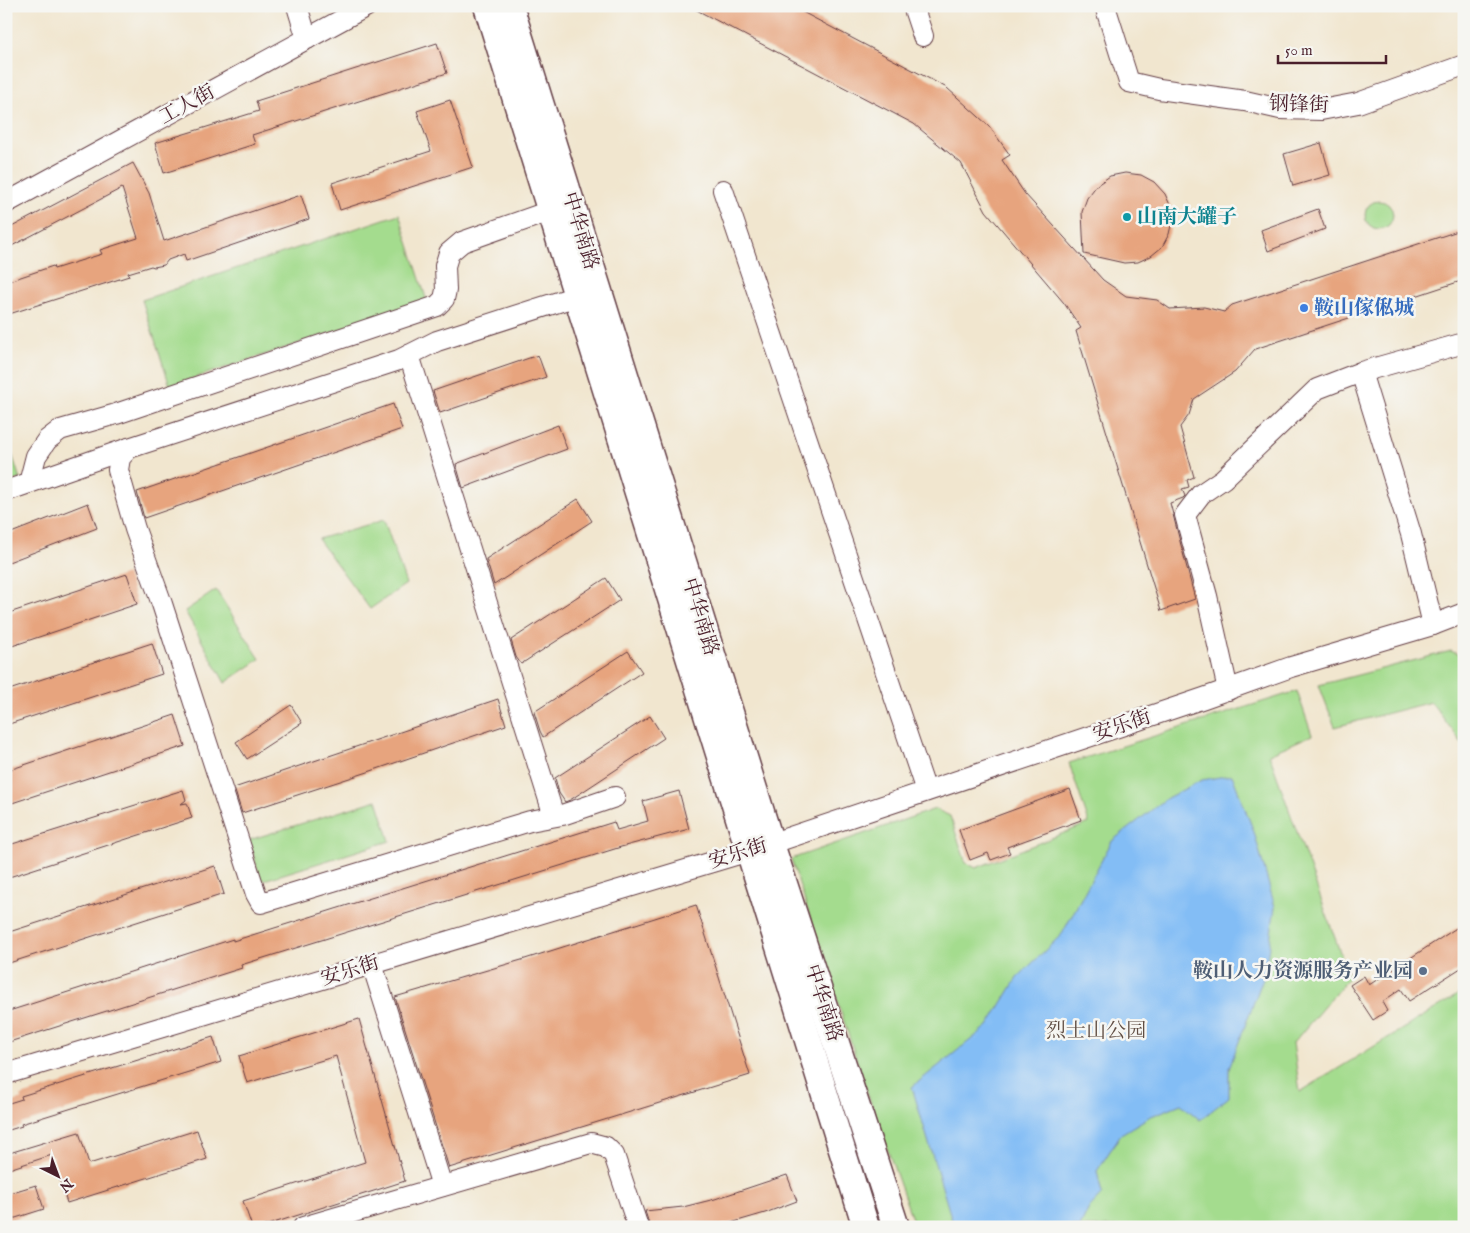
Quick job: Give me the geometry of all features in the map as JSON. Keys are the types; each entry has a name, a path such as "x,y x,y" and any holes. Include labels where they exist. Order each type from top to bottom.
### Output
{"main road":[{"name":"中华南路","path":"487,6 576,296 760,847 896,1227"},
{"name":"中华南路","path":"510,6 760,847 866,1227"}],"street":[{"path":"297,6 307,39"},
{"name":"工人街","path":"6,203 367,6"},
{"path":"913,6 923,36"},
{"name":"钢锋街","path":"1105,6 1129,82 1245,101 1280,109 1321,110 1358,103 1464,66"},
{"path":"723,190 926,791"},
{"path":"29,483 36,456 47,440 60,430 116,414 436,306 444,299 446,290 445,266 449,252 462,242 550,211"},
{"path":"6,490 399,360 437,340 576,296"},
{"path":"1228,690 1207,596 1185,516 1201,494 1223,478 1317,389 1361,372 1464,343"},
{"path":"409,356 554,816"},
{"path":"1361,372 1411,534 1433,625"},
{"path":"129,448 120,458 118,470 135,529 162,604 256,894 261,903 615,797"},
{"path":"93,460 118,470"},
{"name":"安乐街","path":"6,1074 760,847 1228,690 1291,667 1433,625 1464,613"},
{"path":"372,964 442,1186"},
{"path":"302,1227 591,1143 606,1146 614,1155 638,1227"}],"green space":[{"path":"1379,201 1389,205 1393,215 1389,225 1379,229 1369,225 1365,215 1369,205"},
{"path":"399,214 427,301 170,386 142,300"},
{"path":"6,436 20,479 6,483"},
{"path":"384,520 406,584 370,609 318,539"},
{"path":"216,590 260,659 225,683 185,611"},
{"path":"1451,651 1464,657 1464,746 1431,702 1335,727 1319,685"},
{"name":"烈士山公园","path":"1297,691 1312,735 1269,754 1349,977 1293,1043 1300,1092 1464,991 1464,1227 915,1227 867,1092 791,859 935,809 950,816 966,863 976,868 1089,823 1069,763"},
{"path":"377,800 390,841 261,881 249,840"}],"water":[{"path":"1232,775 1254,832 1275,907 1265,973 1229,1068 1229,1097 1200,1120 1181,1104 1149,1117 1121,1134 1097,1171 1102,1194 1089,1208 1080,1227 954,1227 912,1087 988,1026 1017,978 1062,934 1112,841 1167,798 1202,780"}],"building":[{"name":"鞍山傢俬城","path":"689,6 791,6 947,88 989,126 1010,155 1002,160 1025,194 1103,280 1126,296 1157,300 1170,309 1204,307 1224,312 1232,305 1464,229 1464,280 1255,349 1235,372 1194,399 1189,415 1180,427 1194,477 1187,480 1189,487 1182,489 1185,496 1170,503 1195,599 1161,611 1076,331 1081,328 1064,303 986,211 961,163 914,124"},
{"path":"437,43 447,73 252,135 255,144 164,173 155,143 259,111 256,101"},
{"path":"450,100 473,167 340,210 332,183 431,151 417,111"},
{"path":"1321,143 1330,175 1293,186 1284,154"},
{"path":"133,163 149,193 164,241 301,195 309,219 186,261 184,254 168,260 164,265 151,266 128,273 129,276 6,315 6,282 53,266 54,269 102,254 100,250 138,238 122,188 6,249 6,230"},
{"name":"山南大罐子","path":"1125,173 1141,175 1154,182 1165,194 1171,207 1172,221 1169,234 1162,247 1151,256 1138,262 1124,263 1084,254 1082,212 1087,198 1097,185 1110,176"},
{"path":"1318,209 1325,229 1268,251 1261,230"},
{"path":"538,355 546,377 440,413 433,391"},
{"path":"393,404 402,429 144,518 137,492"},
{"path":"558,425 567,449 463,488 456,464"},
{"path":"578,499 592,521 494,585 486,559"},
{"path":"88,503 97,528 6,563 6,535"},
{"path":"127,574 137,604 6,648 6,614"},
{"path":"606,578 620,600 521,664 516,657 511,640"},
{"path":"152,643 162,674 6,725 6,691"},
{"path":"628,651 642,672 543,737 534,712"},
{"path":"498,699 506,725 242,813 234,788"},
{"path":"291,705 302,723 247,759 236,742"},
{"path":"175,715 185,746 6,805 6,771"},
{"path":"650,716 664,738 565,802 559,793 555,778"},
{"path":"1070,789 1081,820 1007,847 1010,853 991,860 988,853 970,860 959,830"},
{"path":"183,790 186,800 181,804 187,803 192,818 6,878 6,846"},
{"path":"679,791 689,829 621,847 241,965 242,968 6,1043 6,1012 233,939 233,941 614,822 617,830 648,821 643,801"},
{"path":"215,866 224,894 6,964 6,933"},
{"path":"696,905 750,1075 449,1168 395,997 525,959"},
{"name":"鞍山人力资源服务产业园","path":"1464,923 1464,966 1409,1001 1401,989 1382,1002 1387,1011 1373,1020 1350,985 1364,976 1369,985"},
{"path":"359,1019 405,1181 261,1227 252,1227 243,1201 365,1162 336,1056 247,1083 239,1056"},
{"path":"213,1037 221,1062 21,1124 22,1126 6,1131 6,1104 22,1099 21,1096"},
{"path":"197,1130 207,1159 67,1203 52,1155 6,1170 6,1154 79,1132 89,1164"},
{"path":"787,1175 797,1201 765,1213 717,1227 650,1227 645,1211 683,1207 715,1199"},
{"path":"36,1185 44,1209 6,1221 6,1194"}],"place":[{"name":"山南大罐子","path":"1127,217"},
{"name":"鞍山傢俬城","path":"1304,308"},
{"name":"鞍山人力资源服务产业园","path":"1423,971"}]}
